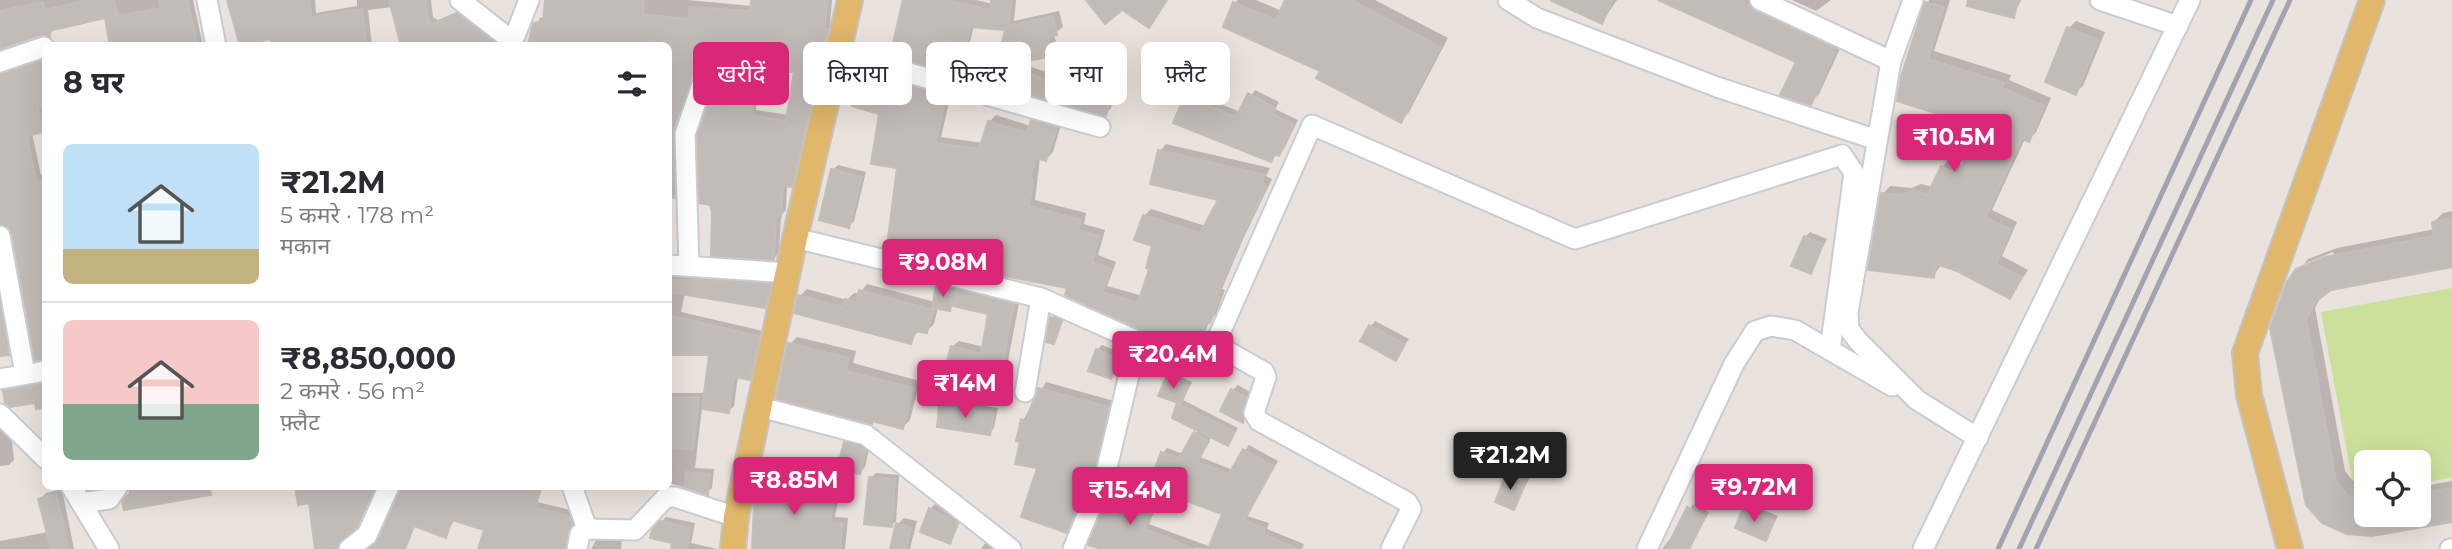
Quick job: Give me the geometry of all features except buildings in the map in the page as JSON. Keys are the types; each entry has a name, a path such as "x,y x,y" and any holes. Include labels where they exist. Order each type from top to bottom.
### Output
{"main road":[{"path":"840,42 850,0"},
{"path":"2290,549 2249,395 2245,353 2372,0"},
{"path":"733,549 736,517 826,105"}],"street":[{"path":"207,0 215,42"},
{"path":"460,0 510,42"},
{"path":"511,42 529,0"},
{"path":"1508,0 1537,18 1717,87 1877,140"},
{"path":"1760,0 1891,61"},
{"path":"1913,0 1891,61 1848,313 1849,329 1917,400"},
{"path":"2100,0 2178,26"},
{"path":"1923,549 2190,0"},
{"path":"0,62 42,48"},
{"path":"912,74 1100,127"},
{"path":"688,266 685,134 695,105"},
{"path":"1391,549 1409,516 1411,509 1407,502 1259,421 1254,413 1266,377 1265,372 1215,344 1312,125 1575,239 1842,155 1854,173 1830,350"},
{"path":"0,236 25,374"},
{"path":"795,238 1041,298 1138,341 1107,468 1073,549"},
{"path":"672,265 789,273"},
{"path":"1025,392 1041,298"},
{"path":"1647,549 1734,364 1755,331 1771,326 1795,330 1978,438"},
{"path":"0,379 42,372"},
{"path":"760,407 866,436 1011,549"},
{"path":"0,414 42,455"},
{"path":"76,495 109,499 115,490"},
{"path":"349,549 367,535 387,490"},
{"path":"573,490 587,529"},
{"path":"76,495 109,549"},
{"path":"577,549 580,534 587,529 635,530 661,500 671,496 736,517"}],"green space":[{"path":"2452,288 2452,477 2431,481 2431,450 2354,450 2354,490 2321,312"}],"railway":[{"path":"1998,549 2251,0"},
{"path":"2019,549 2273,0"},
{"path":"2036,549 2290,0"}]}
